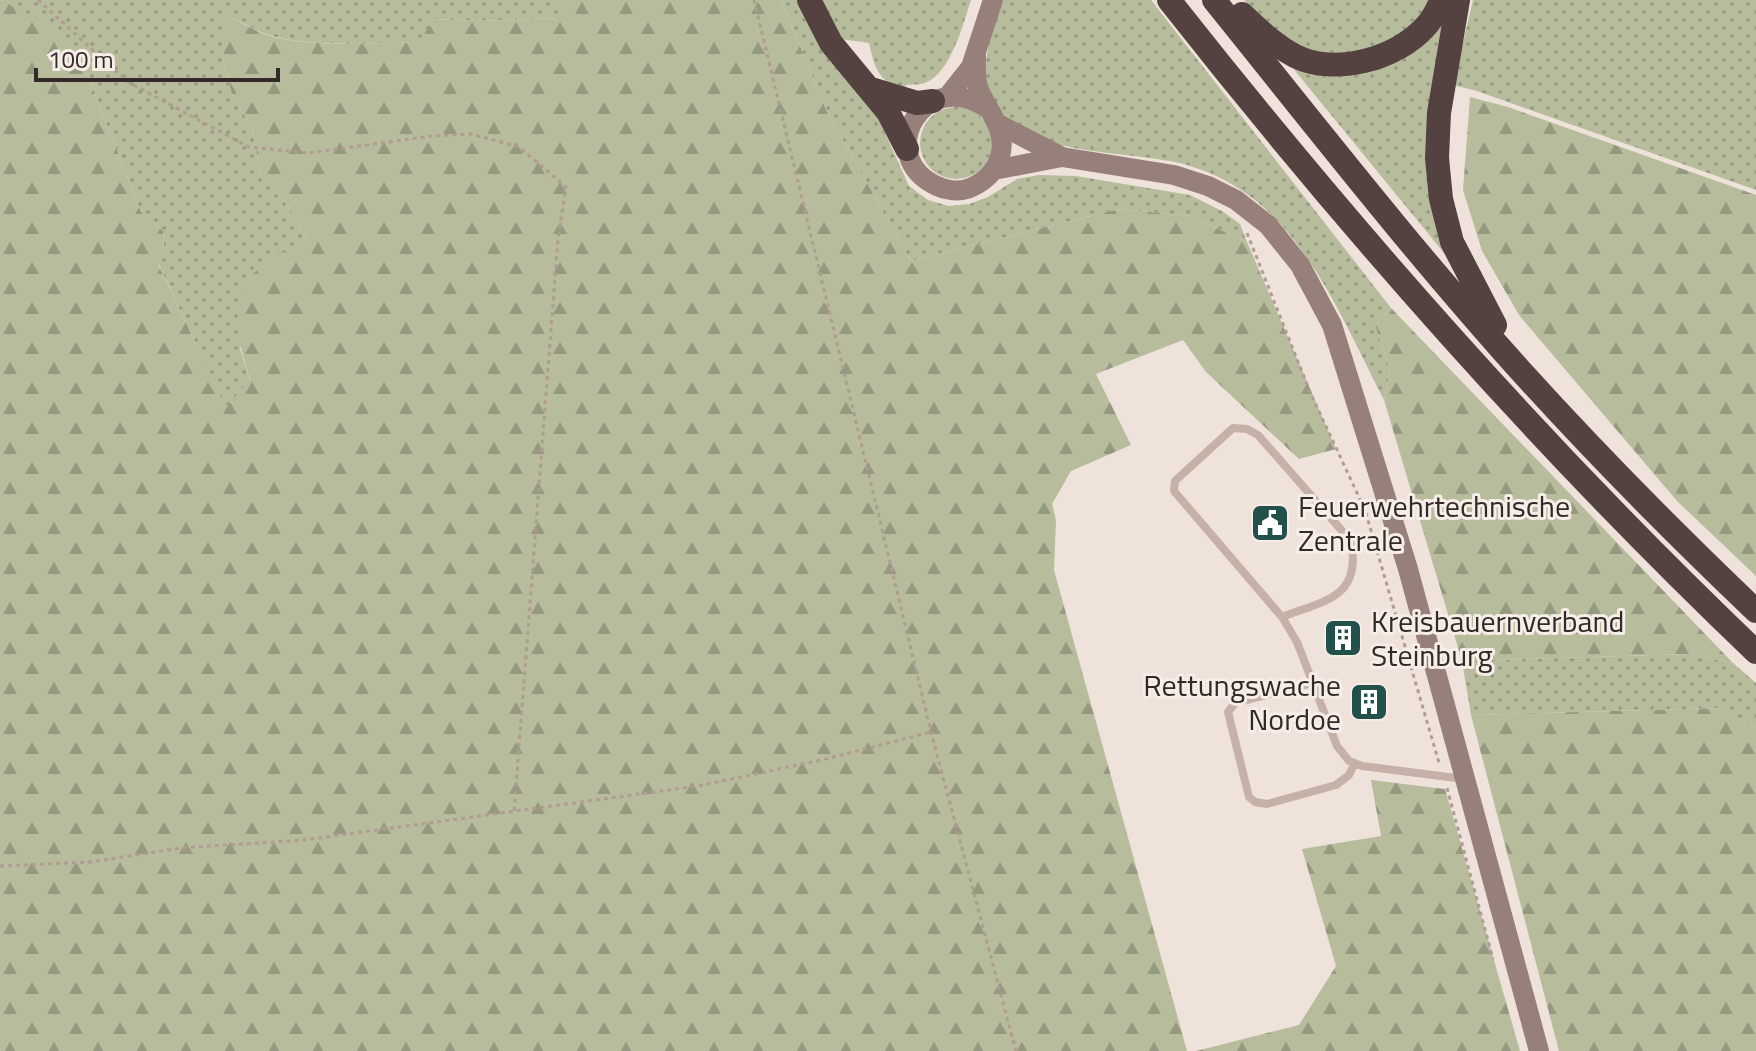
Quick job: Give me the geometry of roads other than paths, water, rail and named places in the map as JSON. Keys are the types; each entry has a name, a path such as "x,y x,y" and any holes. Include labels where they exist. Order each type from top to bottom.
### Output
{"highway":[{"path":"809,0 831,43 892,117 907,149"},
{"path":"1169,0 1368,242 1497,389 1656,557 1756,652"},
{"path":"1214,0 1400,231 1519,369 1677,536 1756,611"},
{"path":"1229,0 1269,41 1298,58 1330,64 1361,62 1409,42 1427,25 1442,0"},
{"path":"1458,0 1439,113 1437,158 1441,199 1452,242 1519,369"},
{"path":"871,89 917,103 940,98"}],"main road":[{"path":"976,56 977,85 1002,139 1001,155 994,170 980,183 962,190 943,189 926,181 913,167 907,149 907,134 912,121 963,80 976,56 993,0"},
{"path":"940,98 963,96 1062,157"},
{"path":"994,170 1062,157 1174,175 1208,186 1236,200 1268,225 1300,265 1332,325 1408,569 1539,1051"}],"lane":[{"path":"1282,617 1333,597 1347,586 1355,559 1351,541 1258,435 1247,429 1233,428 1175,481 1174,491 1282,617 1297,642 1337,746 1355,763 1465,779"},
{"path":"1313,683 1235,703 1228,712 1249,797 1255,802 1267,804 1336,785 1349,775 1355,763"}],"place":[{"name":"Feuerwehrtechnische Zentrale","path":"1270,523"},
{"name":"Kreisbauernverband Steinburg","path":"1343,638"},
{"name":"Rettungswache Nordoe","path":"1369,702"}]}
